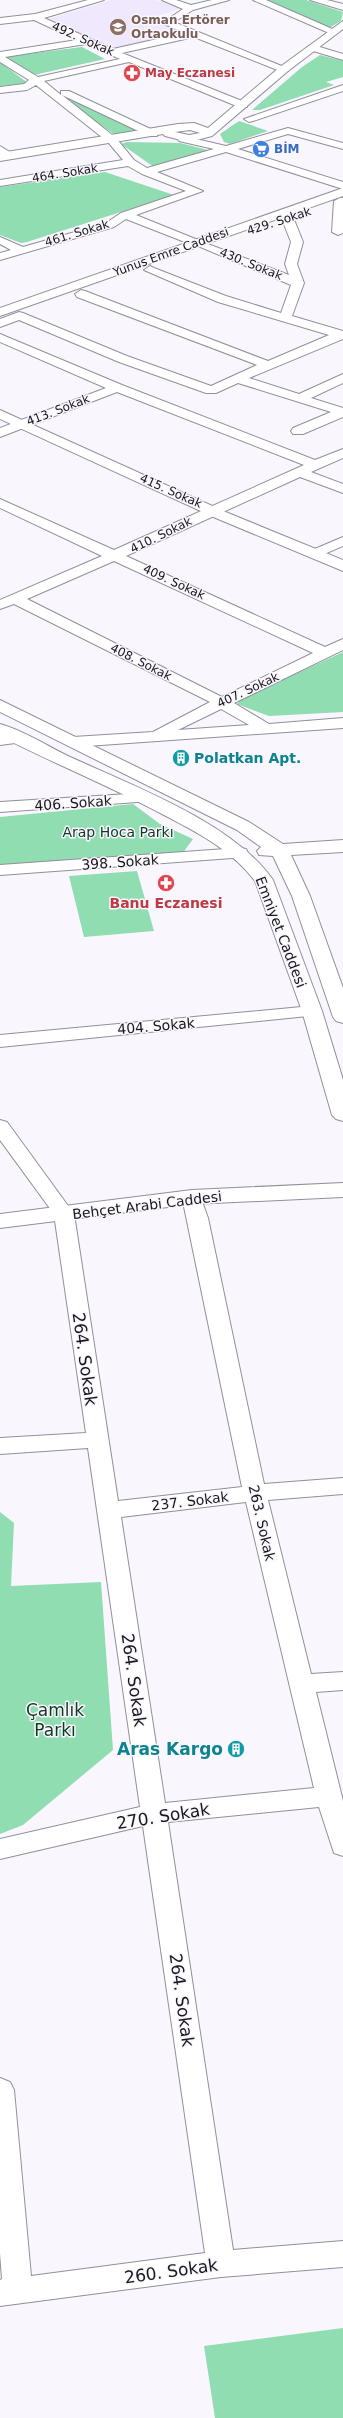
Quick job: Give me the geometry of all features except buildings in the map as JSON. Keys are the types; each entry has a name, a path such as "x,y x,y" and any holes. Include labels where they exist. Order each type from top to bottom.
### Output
{"main road":[{"path":"315,0 343,7"},
{"path":"112,140 179,133 201,128 208,134 284,70 313,48 332,31 343,24"},
{"path":"3,154 154,134 179,133 231,114"},
{"name":"429. Sokak","path":"20,316 150,270 199,244 342,199"},
{"name":"Yunus Emre Caddesi","path":"1,314 133,266 342,199"},
{"name":"415. Sokak","path":"0,414 212,510 343,566"},
{"path":"0,705 242,826 282,857 343,846"},
{"name":"Emniyet Caddesi","path":"0,729 9,739 145,798 231,844 247,859 264,880 312,1011 343,1115"},
{"path":"247,859 282,857 343,858"},
{"name":"Emniyet Caddesi","path":"282,857 301,896 342,1010"},
{"name":"Behçet Arabi Caddesi","path":"0,1222 192,1197 343,1190"}],"street":[{"path":"0,22 35,17 99,0"},
{"path":"167,0 190,8"},
{"path":"224,0 190,8 167,23 284,70"},
{"path":"258,0 332,31"},
{"name":"492. Sokak","path":"35,17 112,52 243,105"},
{"path":"112,52 194,34"},
{"path":"0,55 87,41"},
{"path":"313,48 343,57"},
{"path":"0,58 36,80 154,134"},
{"path":"0,90 27,87 36,80 131,59"},
{"path":"36,80 112,140 130,162 146,172 288,131"},
{"path":"249,119 343,88"},
{"path":"231,114 288,131 341,144"},
{"path":"179,133 343,186"},
{"path":"208,134 227,149"},
{"name":"464. Sokak","path":"0,183 130,162"},
{"name":"461. Sokak","path":"0,257 110,225 125,215 197,191 146,172"},
{"path":"338,232 341,219 342,199"},
{"name":"430. Sokak","path":"125,215 298,283"},
{"path":"285,317 298,283 291,264 297,242 287,217"},
{"path":"0,240 20,250"},
{"path":"150,270 222,299 339,331"},
{"path":"81,294 270,366"},
{"name":"429. Sokak","path":"1,314 20,316"},
{"path":"20,316 123,359 211,390 270,366 339,331"},
{"path":"0,338 116,388 315,465"},
{"path":"298,399 343,378"},
{"path":"239,379 298,399 343,412"},
{"name":"413. Sokak","path":"0,433 116,388"},
{"path":"298,431 343,412"},
{"name":"410. Sokak","path":"0,605 117,556 212,510 343,453"},
{"path":"299,472 342,488"},
{"name":"409. Sokak","path":"0,503 19,510 325,652"},
{"path":"0,518 19,510"},
{"path":"315,554 343,541"},
{"name":"408. Sokak","path":"15,599 221,702 265,728"},
{"name":"407. Sokak","path":"152,736 343,644"},
{"path":"73,742 343,723"},
{"name":"406. Sokak","path":"0,807 145,798"},
{"name":"398. Sokak","path":"0,870 247,859"},
{"name":"404. Sokak","path":"0,1041 312,1011"},
{"path":"0,1126 64,1214"},
{"name":"263. Sokak","path":"192,1197 198,1218 255,1493 329,1796 343,1846"},
{"name":"264. Sokak","path":"64,1214 221,2264"},
{"path":"0,1446 97,1440"},
{"name":"237. Sokak","path":"109,1510 255,1493 343,1486"},
{"path":"302,1684 343,1681"},
{"name":"270. Sokak","path":"0,1850 154,1814 329,1796"},
{"path":"0,2090 9,2292"},
{"name":"260. Sokak","path":"9,2292 221,2264 343,2254"}],"shaded area":[{"name":"Osman Ertörer Ortaokulu","path":"111,0 156,0 183,8 151,18 182,32 116,48 48,19"}],"green space":[{"path":"264,0 306,0 343,12 341,21 329,28"},
{"path":"82,47 105,59 34,75 4,57"},
{"path":"320,55 343,61 343,77 326,82 334,85 260,110 252,110 302,67"},
{"path":"1,63 28,83 0,86"},
{"path":"72,100 76,100 141,133 117,136 68,103"},
{"path":"239,121 268,131 230,144 224,142 220,134"},
{"path":"127,142 180,143 208,150 154,167 121,144"},
{"path":"105,172 174,195 27,242 21,243 0,235 0,187"},
{"path":"343,652 343,712 269,716 237,704 241,699"},
{"name":"Arap Hoca Parkı","path":"133,804 160,824 193,839 182,854 0,868 0,817"},
{"path":"137,871 154,931 84,937 69,876"},
{"name":"Çamlık Parkı","path":"0,1512 14,1523 11,1586 101,1582 113,1750 23,1825 0,1834"},
{"path":"343,2328 343,2418 215,2418 204,2346"}],"place":[{"name":"Osman Ertörer Ortaokulu","path":"118,27"},
{"name":"May Eczanesi","path":"132,73"},
{"name":"BİM","path":"261,149"},
{"name":"Polatkan Apt.","path":"181,758"},
{"name":"Banu Eczanesi","path":"166,883"},
{"name":"Aras Kargo","path":"236,1749"}]}
